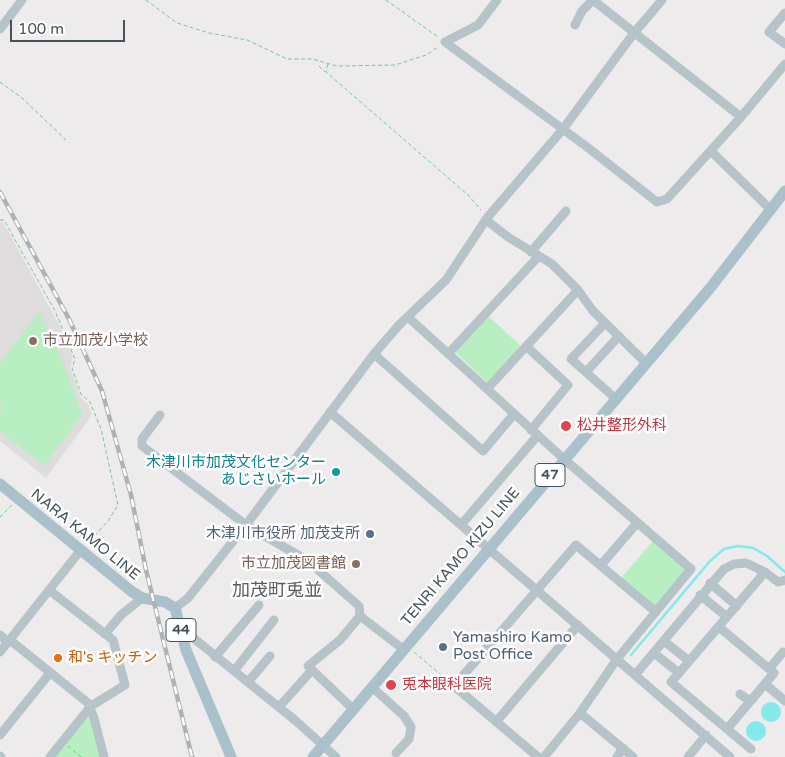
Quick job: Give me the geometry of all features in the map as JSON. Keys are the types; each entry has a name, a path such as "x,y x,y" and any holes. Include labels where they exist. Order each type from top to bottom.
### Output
{"main road":[{"name":"TENRI KAMO KIZU LINE","path":"313,757 730,265 785,191"},
{"name":"NARA KAMO LINE","path":"0,484 80,551 142,598 165,602 174,608"},
{"name":"44","path":"174,608 186,650 231,757"}],"street":[{"path":"0,29 22,0"},
{"path":"497,0 478,25 445,42 563,129 657,202 667,199 741,117 785,64"},
{"path":"575,25 582,11 593,0 741,117"},
{"path":"174,608 188,598 246,525 374,354 399,325 446,280 487,219 563,129 634,33 662,0"},
{"path":"785,13 769,32 785,44"},
{"path":"711,151 770,209"},
{"path":"448,354 534,255 566,211"},
{"path":"487,219 534,255 552,264 578,290 593,311 646,362"},
{"path":"487,389 578,290"},
{"path":"408,318 564,459 691,569 617,660 580,713 544,757"},
{"path":"605,323 571,359 616,398"},
{"path":"586,372 619,336"},
{"path":"461,525 535,433 568,385 526,346"},
{"path":"374,354 483,451 514,414"},
{"path":"330,412 617,660 706,734 730,757"},
{"path":"160,415 142,439 142,446 246,525 308,561 358,606 360,616 405,647"},
{"path":"601,566 638,522"},
{"path":"538,757 454,686 576,545 656,612"},
{"path":"0,652 80,551"},
{"path":"635,675 710,583 724,569 734,564 751,564 780,583 785,580"},
{"path":"750,749 672,682 765,572"},
{"path":"710,583 737,606"},
{"path":"49,590 116,644 125,685 90,706 50,757"},
{"path":"700,595 727,617"},
{"path":"105,634 121,615 137,605 142,598"},
{"path":"215,657 259,605"},
{"path":"354,710 308,666 340,640 360,616"},
{"path":"234,671 274,620"},
{"path":"496,722 578,625"},
{"path":"719,627 774,673 727,729"},
{"path":"180,628 279,707 336,757"},
{"path":"0,634 90,706 104,757"},
{"path":"664,641 689,661"},
{"path":"654,653 679,673"},
{"path":"248,682 270,656"},
{"path":"769,669 782,659"},
{"path":"279,707 312,670"},
{"path":"0,735 50,673"},
{"path":"765,684 785,701"},
{"path":"373,688 404,716 411,727 409,739 395,753"},
{"path":"740,694 750,702"},
{"path":"580,713 633,757"},
{"path":"688,757 706,734"},
{"path":"616,757 623,748"}],"path":[{"path":"146,0 176,23 209,33 246,40 287,59 312,60 328,64 353,66 395,64 426,55 445,42 386,0"},
{"path":"326,72 328,64"},
{"path":"319,66 468,196 487,219"},
{"path":"0,82 22,98 66,140"},
{"path":"0,220 4,220 55,311 76,359 72,368 82,394 90,402 101,429 118,505 108,521 80,551"},
{"path":"0,517 18,500"},
{"path":"405,647 454,686"}],"shaded area":[{"name":"市立加茂小学校","path":"0,222 3,223 11,236 59,325 73,357 70,367 81,398 88,404 92,415 46,478 0,441"}],"green space":[{"path":"39,312 59,352 82,414 44,466 0,431 0,413 3,409 0,406 0,363"},
{"path":"487,315 521,346 488,383 454,351"},
{"path":"653,541 686,570 656,607 621,578"},
{"path":"84,718 90,719 99,757 53,757"}],"water":[{"path":"767,702 775,702 781,708 781,716 775,722 767,722 761,716 761,708"},
{"path":"752,721 760,721 766,727 766,735 760,741 752,741 746,735 746,727"}],"waterway":[{"path":"631,655 710,561 724,549 738,546 753,548 767,556 785,572"}],"railway":[{"path":"0,192 69,319 102,391 131,495 146,570 192,757"}],"place":[{"name":"市立加茂小学校","path":"33,341"},
{"name":"松井整形外科","path":"566,426"},
{"name":"木津川市加茂文化センター あじさいホール","path":"336,472"},
{"name":"木津川市役所 加茂支所","path":"370,534"},
{"name":"市立加茂図書館","path":"356,564"},
{"name":"Yamashiro Kamo Post Office","path":"443,647"},
{"name":"和's キッチン","path":"58,658"},
{"name":"兎本眼科医院","path":"391,685"}],"district":[{"name":"加茂町兎並","path":"277,591"}]}
